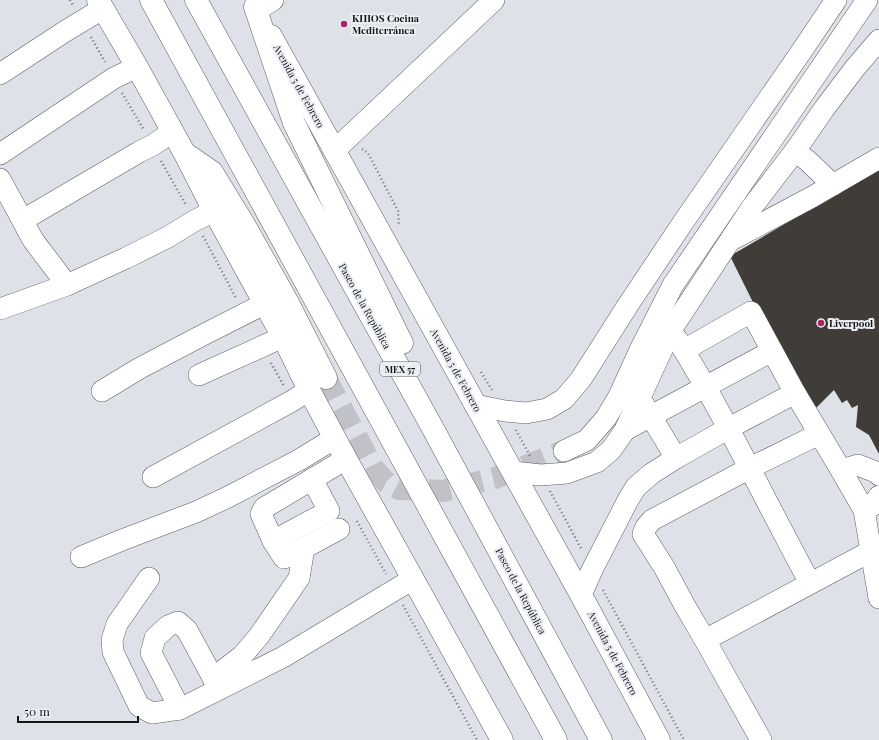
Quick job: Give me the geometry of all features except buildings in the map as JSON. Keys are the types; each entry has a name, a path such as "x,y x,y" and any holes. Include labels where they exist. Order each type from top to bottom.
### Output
{"main road":[{"path":"151,0 556,740"},
{"name":"Paseo de la República","path":"196,0 431,425 601,740"},
{"path":"100,4 185,154 346,459 502,740"},
{"path":"259,4 294,123 402,344 431,425"},
{"name":"Avenida 5 de Febrero","path":"259,4 334,151 582,595 659,740"},
{"path":"185,154 212,172 245,226 287,301 309,390"}],"street":[{"path":"334,151 494,0"},
{"path":"475,405 505,411 526,413 547,409 564,399 581,379 628,305 836,0"},
{"path":"564,451 587,440 606,418 619,396 639,352 674,285 867,0"},
{"path":"0,74 82,22 100,4"},
{"path":"513,472 541,475 567,473 597,462 611,450 625,430 671,330 752,207 855,68 879,40"},
{"path":"0,154 114,78 137,68"},
{"path":"23,220 138,152 153,145 172,132"},
{"path":"794,151 808,161 833,185"},
{"path":"730,241 812,197 879,158"},
{"path":"0,179 33,240 67,285"},
{"path":"0,309 67,285 126,258 168,237 214,211"},
{"path":"102,391 140,368 264,304"},
{"path":"684,350 751,312 794,393 864,510 879,598"},
{"path":"671,330 729,428 810,583"},
{"path":"198,375 283,338"},
{"path":"625,430 772,351"},
{"path":"153,477 309,390"},
{"path":"582,595 592,570 636,487 651,474 676,458 794,393"},
{"path":"640,398 650,417 676,458"},
{"path":"761,740 664,568 643,534 646,527 652,520 750,468 819,434"},
{"path":"81,557 196,512 299,460 335,438"},
{"path":"346,459 264,508 261,514 273,541 284,558 347,524"},
{"path":"841,470 858,465 878,473 879,475"},
{"path":"273,541 329,511 312,479"},
{"path":"864,510 872,506 879,496"},
{"path":"149,578 117,624 112,640 113,652 139,706 152,713 180,709 216,683 242,656 259,636 299,578 304,548"},
{"path":"705,640 871,551"},
{"path":"216,683 283,657 394,589 413,579"},
{"path":"180,709 152,653 155,638 168,626 178,622 187,630 216,683"},
{"path":"259,636 283,657"}],"path":[{"path":"70,0 153,145 245,314"},
{"path":"262,347 309,390"},
{"path":"549,489 684,740"},
{"path":"347,524 394,589 477,740"}],"tunnel":[{"path":"326,378 373,468 386,482 399,489 443,491 495,478 564,451"}],"place":[{"name":"KHIOS Cocina Mediterránea","path":"344,24"},
{"name":"Liverpool","path":"821,323"}]}
